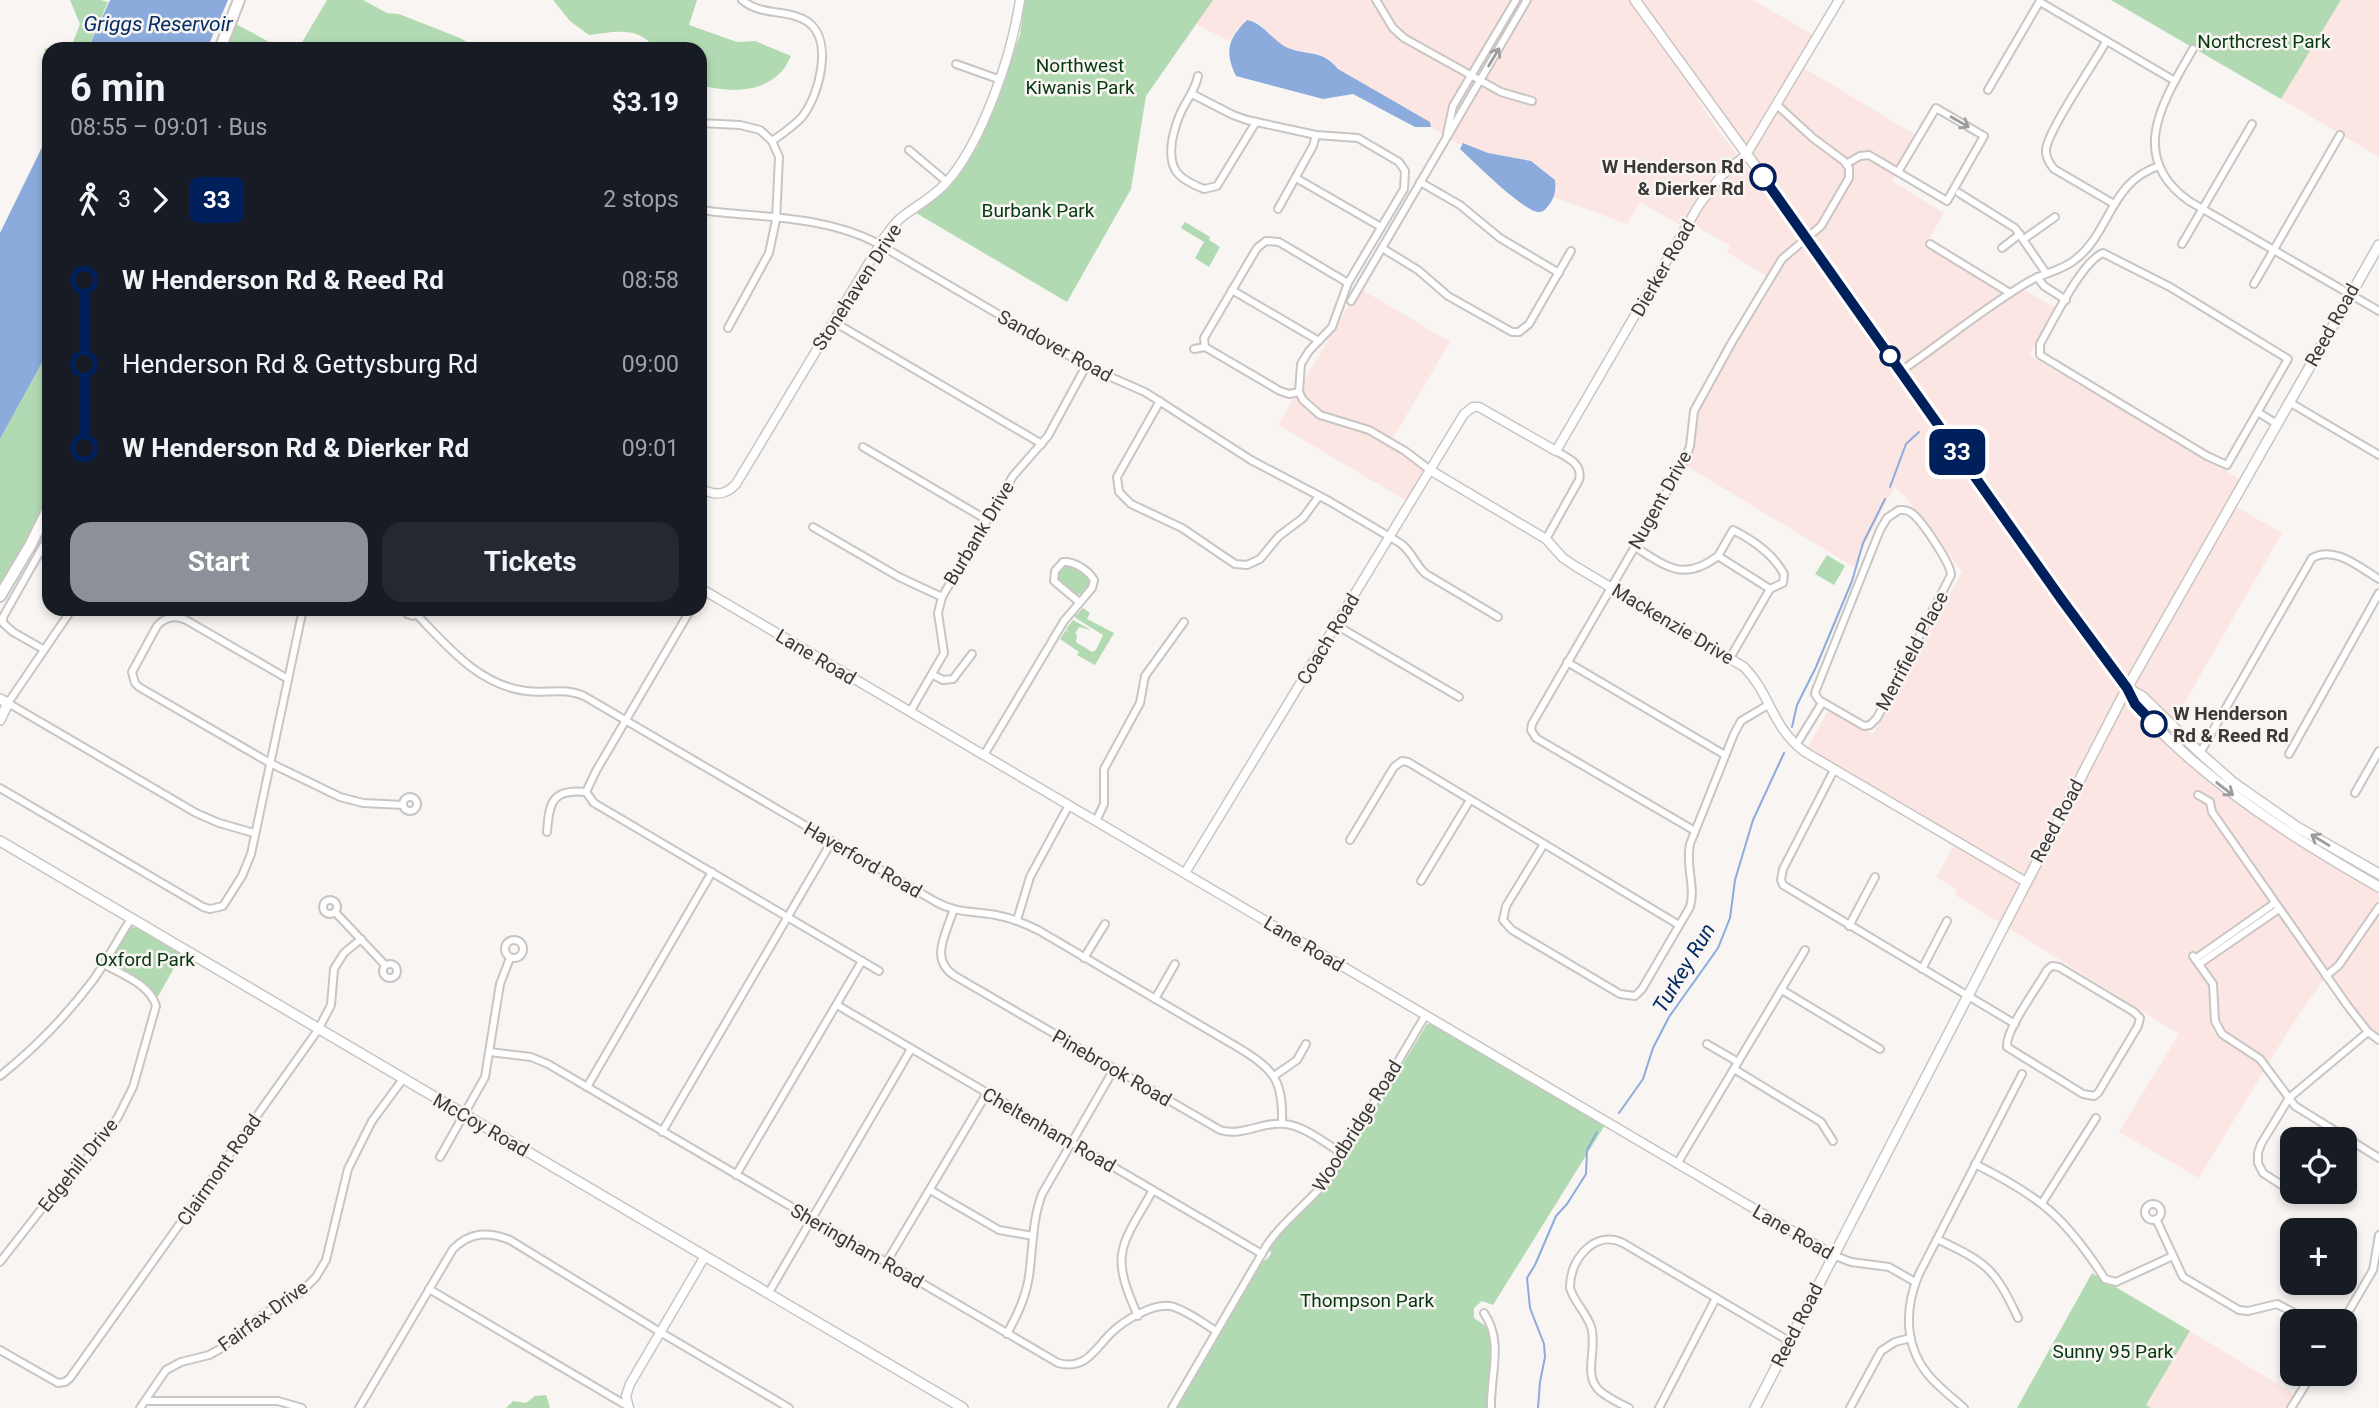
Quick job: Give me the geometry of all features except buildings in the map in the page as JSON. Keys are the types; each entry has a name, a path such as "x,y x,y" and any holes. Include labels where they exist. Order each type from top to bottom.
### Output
{"main road":[{"path":"223,42 239,0"},
{"path":"1635,0 2127,688 2135,704 2173,744 2249,807 2379,887"},
{"name":"Reed Road","path":"1755,1408 2127,688 2379,244"},
{"path":"0,596 42,523"},
{"path":"2127,688 2143,697 2200,754 2234,783 2276,814 2379,874"},
{"path":"0,720 4,701"},
{"path":"2173,744 2173,750 2197,774"},
{"name":"McCoy Road","path":"0,841 963,1408"}],"street":[{"path":"742,0 761,11 797,16 809,22 820,36 824,53 811,101 802,117 772,141"},
{"name":"Stonehaven Drive","path":"707,491 716,494 727,491 738,480 880,244 900,218 931,197 962,163 974,143 998,79 1014,33 1020,0"},
{"path":"1376,0 1398,33 1479,81 1501,92 1532,101"},
{"path":"1447,137 1450,113 1516,0"},
{"path":"1350,301 1527,0"},
{"name":"Dierker Road","path":"1556,451 1707,193 1721,176 1746,155 1839,0"},
{"path":"1988,90 2041,1 2175,81"},
{"path":"2106,42 2052,133 2046,152 2054,169 2114,204"},
{"path":"2193,49 2157,120 2155,145 2159,166 2166,179 2181,196 2379,311"},
{"path":"956,64 998,79"},
{"path":"1198,76 1174,130 1170,156 1172,167 1180,176 1204,189 1217,186 1256,122"},
{"path":"1192,94 1233,116 1316,135 1358,138 1403,166 1406,177 1404,189 1348,283 1332,327 1301,364 1299,392 1289,394 1280,391 1205,347 1194,349"},
{"path":"1777,105 1817,142 1846,163 1869,155 1947,201 1984,136 1936,108 1898,172"},
{"path":"707,124 753,128 772,141 779,157 772,242 763,268 728,328"},
{"path":"2182,244 2252,124"},
{"path":"1278,209 1313,146 1316,135"},
{"path":"2254,284 2340,135"},
{"path":"909,150 947,182"},
{"name":"Nugent Drive","path":"1695,831 1536,738 1531,730 1534,718 1684,462 1690,446 1692,422 1698,402 1776,267 1786,254 1821,226 1847,183 1849,170 1846,163"},
{"path":"1901,371 2010,293 2036,277 2064,267 2086,250 2114,204 2134,179 2159,166"},
{"path":"1296,178 1381,227"},
{"path":"1420,182 1460,205 1500,238 1559,273"},
{"path":"1959,193 2010,223 2022,236 2046,273"},
{"name":"Sandover Road","path":"707,211 813,221 852,230 880,244 1086,366 1160,401 1251,460 1390,538 1409,550 1418,567 1426,574 1498,617"},
{"path":"2001,248 2055,217"},
{"path":"1205,347 1204,338 1257,248 1271,240 1279,242 1348,283"},
{"path":"1930,244 2010,293"},
{"path":"1382,248 1418,270 1448,296 1505,330 1518,332 1529,324 1571,251"},
{"path":"2104,253 2206,309 2288,359 2259,413 2227,465 2207,456 2078,376 2043,358 2038,349 2087,266 2104,253"},
{"path":"2036,277 2044,286 2066,300"},
{"path":"1232,290 1319,341"},
{"path":"834,322 1042,444"},
{"name":"Burbank Drive","path":"911,712 944,653 938,612 942,597 1013,476 1042,444 1086,366"},
{"name":"Mackenzie Drive","path":"1299,392 1303,400 1320,415 1369,430 1405,451 1430,470 1546,538 1569,562 1730,658 1752,676 1782,731 1796,745 2025,882"},
{"path":"1160,401 1117,477 1119,492 1131,504 1182,528 1235,564 1247,565 1260,559 1279,536 1303,518 1319,496"},
{"path":"2290,402 2379,455"},
{"name":"Coach Road","path":"1185,873 1464,414 1473,407 1484,409 1556,451"},
{"path":"2259,413 2277,424"},
{"path":"863,447 987,520"},
{"path":"1546,538 1581,473 1579,466 1556,451"},
{"name":"Merrifield Place","path":"1909,511 1949,564 1952,572 1950,577 1873,723 1860,725 1822,703 1816,698 1816,690 1880,530 1892,513 1909,511"},
{"path":"813,527 899,577 942,597"},
{"path":"1634,547 1664,565 1684,571 1703,567 1718,556 1733,530 1750,539 1778,564 1784,574 1783,583 1770,589 1730,658"},
{"path":"42,548 3,617 3,623 43,649"},
{"path":"2200,754 2312,558 2322,553 2341,556 2379,579"},
{"path":"1718,556 1770,589"},
{"path":"984,755 1064,621 1092,588 1094,580 1089,573 1071,562 1063,562 1055,572 1054,581 1079,603"},
{"path":"2289,754 2379,593"},
{"name":"Lane Road","path":"707,594 1833,1255 1851,1262 1889,1267 1915,1282"},
{"path":"67,616 4,701 195,813 229,827 254,833"},
{"path":"0,788 203,906 217,909 228,901 251,854 302,616"},
{"name":"Haverford Road","path":"422,616 470,667 489,680 528,692 577,692 953,911 1017,920 1038,930 1257,1059 1274,1076"},
{"path":"586,792 588,784 687,616"},
{"path":"288,679 186,620 171,617 157,626 132,671 139,687 270,763 340,797 363,803 403,805"},
{"path":"1096,821 1104,804 1104,769 1140,703 1145,676 1184,622"},
{"path":"1336,625 1459,697"},
{"path":"933,675 950,680 972,654"},
{"path":"1567,662 1725,755"},
{"name":"Merrifield Place","path":"1796,745 1822,703"},
{"path":"1544,844 1506,906 1503,920 1512,930 1620,994 1634,996 1642,989 1693,898 1688,863 1695,831 1725,755 1741,721 1768,705"},
{"path":"2355,793 2379,751"},
{"path":"1350,840 1394,767 1402,761 1413,765 1679,925"},
{"path":"1834,770 1783,869 1781,880 1787,889 2015,1024"},
{"path":"547,832 549,812 557,796 564,792 586,792"},
{"path":"586,792 594,803 879,971"},
{"path":"2198,795 2210,803 2211,812 2326,975 2368,1032 2379,1040"},
{"path":"1421,881 1470,800"},
{"path":"1017,920 1030,877 1069,805"},
{"path":"662,1132 832,841"},
{"path":"586,1087 712,872"},
{"path":"1849,926 1875,877"},
{"path":"2277,906 2196,960 2214,988 2215,1021 2220,1032 2260,1059 2295,1106 2379,1158"},
{"path":"2326,975 2339,965 2379,907"},
{"name":"Pinebrook Road","path":"953,911 940,954 941,963 947,971 1220,1130 1243,1132 1282,1124"},
{"path":"335,912 386,965"},
{"path":"0,1076 72,1007 104,964 131,919"},
{"path":"1922,969 1947,921"},
{"path":"1084,958 1105,924"},
{"name":"Clairmont Road","path":"0,1350 58,1383 65,1382 76,1370 318,1030 331,1004 331,978 334,969 344,953 360,939"},
{"path":"1677,1164 1805,950"},
{"path":"440,1157 483,1083 500,984 510,958"},
{"path":"736,1175 862,961"},
{"name":"Edgehill Drive","path":"0,1262 111,1128 133,1087 156,1006 147,990 104,964"},
{"path":"1156,999 1175,964"},
{"path":"2059,967 2138,1014 2140,1022 2094,1096 2083,1094 2007,1047 2007,1039 2015,1024 2049,968 2059,967"},
{"path":"1782,990 1880,1049"},
{"name":"Cheltenham Road","path":"837,1005 1262,1254"},
{"name":"Woodbridge Road","path":"1172,1408 1262,1254 1282,1224 1318,1192 1425,1016"},
{"path":"2280,1184 2263,1173 2258,1163 2261,1144 2289,1098 2368,1032"},
{"path":"1307,1044 1297,1060 1274,1076 1283,1100 1282,1124 1299,1128 1343,1154"},
{"path":"1707,1044 1821,1122 1833,1141"},
{"path":"768,1294 911,1049"},
{"name":"Sheringham Road","path":"490,1052 516,1054 540,1060 1051,1360 1071,1365 1084,1362 1110,1334 1158,1307 1175,1307 1216,1331"},
{"path":"1007,1334 1023,1303 1027,1288 1035,1216 1042,1194 1114,1069"},
{"path":"1964,1408 1924,1370 1911,1338 1908,1308 1915,1282 2022,1074"},
{"name":"Fairfax Drive","path":"139,1408 166,1370 220,1349 262,1314 299,1294 316,1277 326,1260 348,1169 372,1121 403,1079"},
{"path":"886,1263 986,1093"},
{"path":"2042,1203 2096,1118"},
{"path":"1975,1164 2042,1203 2071,1230 2105,1279 2116,1282 2173,1256"},
{"path":"930,1190 993,1227 1008,1233 1033,1236"},
{"path":"1138,1316 1124,1286 1121,1254 1127,1237 1153,1190"},
{"path":"2156,1219 2183,1276 2234,1307 2248,1311 2277,1304 2286,1309"},
{"path":"359,1408 453,1249 475,1235 493,1234 510,1240 789,1408"},
{"path":"2350,1309 2373,1270 2379,1235"},
{"path":"1629,1408 1600,1391 1594,1383 1590,1370 1594,1353 1592,1330 1570,1288 1573,1271 1590,1244 1611,1238 1623,1243 1789,1341"},
{"path":"1937,1239 1971,1255 1991,1270 2002,1284 2018,1318"},
{"path":"629,1407 626,1396 629,1387 705,1256"},
{"path":"429,1289 629,1407"},
{"path":"1659,1408 1716,1298"},
{"path":"1484,1313 1492,1325 1495,1338 1491,1408"},
{"path":"1850,1408 1881,1352 1895,1342 1911,1338"},
{"path":"2291,1408 2305,1386"},
{"path":"145,1401 252,1404 278,1401 302,1408"}],"shaded area":[{"path":"1213,0 1753,0 1817,37 1801,66 1917,136 1892,181 1944,213 1927,243 2010,293 2019,287 2056,308 2029,355 2245,482 2233,505 2282,533 2166,735 2173,744 2266,813 2379,880 2379,1039 2326,976 2290,1028 2199,1178 2119,1132 2179,1034 1955,895 1957,890 1936,877 1956,842 1805,752 1829,709 1873,734 1962,572 1905,496 1894,487 1854,567 1687,466 1692,453 1698,409 1773,280 1727,252 1730,246 1690,222 1686,228 1640,202 1627,224 1554,197 1555,180 1532,161 1488,153 1465,143 1460,145 1338,69 1331,60 1319,54 1290,49 1279,43 1257,21 1237,30 1230,41 1195,24","holes":["1701,95 1901,371 1972,320 1976,323 1897,378 1698,101"]},
{"path":"2341,0 2379,0 2379,157 2281,99"},
{"path":"1359,288 1450,342 1391,441 1433,467 1412,504 1278,425"},
{"path":"2190,1331 2294,1394 2286,1408 2151,1408 2146,1405"}],"green space":[{"path":"70,0 108,2 91,42 73,42 80,24"},
{"path":"327,0 363,0 387,13 399,14 467,42 302,42"},
{"path":"553,0 697,0 689,25 737,42 755,41 791,56 781,72 761,85 741,90 710,87 707,86 707,42 650,42 634,33 625,32 589,35 570,21"},
{"path":"1025,0 1213,0 1146,96 1131,189 1067,302 916,213 951,183 978,145 1020,35"},
{"name":"Northcrest Park","path":"2111,0 2341,0 2281,99"},
{"path":"236,24 269,42 229,42"},
{"path":"1185,222 1210,237 1209,240 1220,247 1209,267 1195,258 1204,242 1181,228"},
{"path":"42,363 42,520 0,596 0,439"},
{"path":"1827,555 1845,566 1834,585 1815,574"},
{"path":"1063,565 1070,565 1089,577 1090,584 1084,593 1076,595 1058,581 1057,573"},
{"path":"1083,608 1090,613 1087,619 1114,633 1095,665 1077,655 1079,652 1060,639 1066,630 1071,633 1066,629 1073,620 1091,630 1079,627 1075,634 1076,642 1092,652 1096,650 1103,635 1074,617"},
{"name":"Oxford Park","path":"132,927 182,954 157,998 151,991 111,965 118,944"},
{"name":"Thompson Park","path":"1427,1024 1432,1024 1605,1125 1493,1305 1482,1301 1474,1308 1474,1318 1490,1329 1492,1360 1486,1408 1176,1408 1261,1262 1271,1254 1270,1249 1276,1239 1330,1184"},
{"name":"Sunny 95 Park","path":"2092,1273 2190,1331 2146,1405 2151,1408 2017,1408"},
{"path":"546,1395 550,1408 506,1408 513,1401 526,1403 535,1396"}],"water":[{"name":"Griggs Reservoir","path":"110,0 228,0 210,42 91,42"},
{"path":"1247,20 1288,48 1326,58 1338,69 1430,122 1431,127 1415,127 1353,94 1323,99 1236,76 1230,59 1230,46 1232,39"},
{"path":"1463,143 1488,153 1531,161 1555,180 1550,203 1539,212 1523,204 1460,149"},
{"path":"42,147 42,363 0,439 0,233"}],"waterway":[{"name":"Turkey Run","path":"1890,487 1906,444 1919,432"},
{"name":"Turkey Run","path":"1792,727 1797,705 1852,581 1863,543 1885,499"},
{"name":"Turkey Run","path":"1619,1113 1643,1079 1653,1048 1669,1017 1718,948 1730,918 1735,880 1753,820 1784,753"},
{"name":"Turkey Run","path":"1538,1408 1545,1357 1544,1344 1530,1308 1527,1278 1556,1216 1586,1174 1587,1150 1597,1132"}],"bus line":[{"name":"33","path":"1763,177 2098,651 2127,688 2135,704 2154,724"}],"place":[{"name":"W Henderson Rd & Dierker Rd","path":"1763,177"},
{"name":"W Henderson Rd & Reed Rd","path":"2154,724"}],"park label":[{"name":"Northwest Kiwanis Park","path":"1080,76"},
{"name":"Burbank Park","path":"1038,210"}]}
